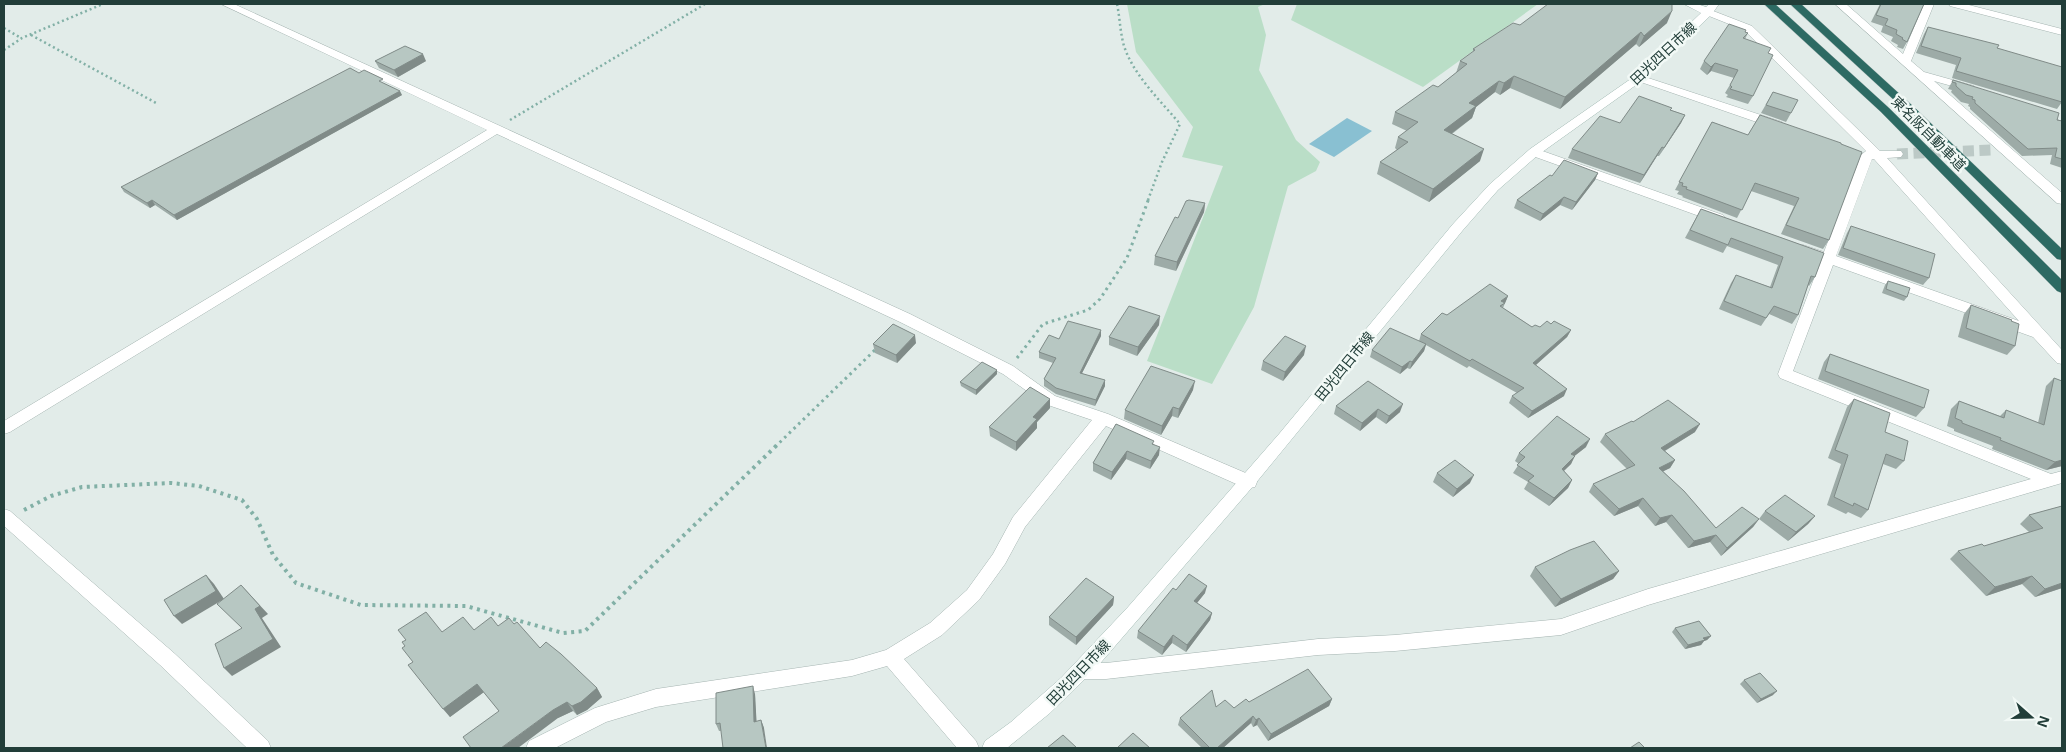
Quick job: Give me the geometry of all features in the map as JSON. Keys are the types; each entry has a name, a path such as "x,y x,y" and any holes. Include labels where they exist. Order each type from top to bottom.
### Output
{"highway":[{"name":"東名阪自動車道","path":"1769,4 1885,110 2062,288"},
{"name":"東名阪自動車道","path":"1795,4 1911,110 2062,256"}],"street":[{"path":"226,4 905,318 1008,370 1050,400 1103,418 1248,482"},
{"path":"1689,4 1711,8 1748,28 2041,334 2062,359"},
{"path":"1840,4 2062,200"},
{"path":"1905,61 1929,4"},
{"path":"1954,4 2062,32"},
{"name":"田光四日市線","path":"992,748 1023,726 1082,671 1248,482 1458,227 1494,187 1534,152 1639,78 1711,8"},
{"path":"1918,73 1982,92"},
{"path":"1639,78 1785,128"},
{"path":"4,428 495,130"},
{"path":"1991,150 2007,150"},
{"path":"1534,152 1729,222"},
{"path":"1867,154 1896,154"},
{"path":"1867,154 1785,374 2056,479"},
{"path":"1793,245 2041,334"},
{"path":"536,748 602,714 656,698 852,668 890,657 936,629 973,595 999,559 1020,522 1103,418"},
{"path":"1082,671 1106,671 1318,647 1394,643 1561,627 1648,597 2056,479"},
{"path":"6,518 167,659 261,748"},
{"path":"890,657 969,748"}],"path":[{"path":"4,50 22,38 103,4"},
{"path":"495,130 705,4"},
{"path":"1008,370 1043,324 1088,310 1100,299 1127,258 1162,162 1180,124 1156,95 1127,54 1121,33 1117,4"},
{"path":"4,28 22,38"},
{"path":"31,35 158,104"},
{"path":"6,518 51,496 82,487 171,483 199,486 242,500 257,519 273,555 296,583 361,605 466,606 563,633 585,631 879,346"}],"green space":[{"path":"1127,4 1265,4 1258,7 1266,35 1259,70 1296,140 1320,162 1316,171 1288,186 1254,307 1212,384 1147,361 1223,166 1182,157 1193,127 1136,52"},
{"path":"1297,4 1538,4 1423,87 1291,20"}],"water":[{"path":"1347,118 1372,131 1334,157 1309,144"}],"building":[{"path":"1548,4 1672,4 1672,11 1644,36 1641,32 1565,97 1514,76 1504,83 1499,81 1469,103 1476,106 1444,130 1484,149 1433,189 1380,162 1408,142 1398,137 1418,122 1395,112 1433,85 1438,87 1467,64 1460,61 1475,50 1473,49 1513,23 1520,25"},
{"path":"1881,4 1924,4 1907,42 1896,34 1897,30 1885,25 1888,19 1876,15"},
{"path":"1729,24 1746,30 1745,32 1748,33 1743,38 1771,48 1768,53 1773,55 1753,96 1730,89 1732,87 1730,85 1738,70 1715,63 1711,67 1704,61"},
{"path":"1928,27 1999,45 1997,48 2062,67 2062,102 1956,71 1961,58 1921,46"},
{"path":"405,46 423,54 394,70 375,61"},
{"path":"350,68 359,73 364,70 383,79 379,81 400,91 174,215 152,200 147,203 121,187"},
{"path":"1953,80 2059,113 2057,120 2062,121 2062,159 2055,157 2057,148 2028,149 1975,103 1975,100 1972,99 1973,97 1966,95 1956,86 1956,83 1952,82"},
{"path":"1773,92 1798,100 1791,113 1766,105"},
{"path":"1639,96 1672,108 1670,110 1685,115 1644,175 1572,149 1600,116 1620,123"},
{"path":"1760,115 1862,152 1829,240 1786,225 1799,198 1755,183 1742,210 1686,189 1687,187 1682,186 1683,183 1679,182 1712,122 1748,135"},
{"path":"1564,160 1598,173 1576,202 1564,197 1543,214 1517,200 1550,175 1552,176"},
{"path":"1186,201 1205,203 1177,262 1155,256 1175,217 1178,218"},
{"path":"1701,209 1824,253 1815,277 1811,276 1798,315 1774,306 1766,318 1724,301 1736,275 1772,288 1783,257 1731,238 1728,245 1690,230"},
{"path":"1851,226 1935,254 1929,278 1843,248"},
{"path":"1888,281 1910,288 1907,297 1886,289"},
{"path":"1490,284 1508,296 1501,301 1505,303 1500,306 1532,327 1535,325 1540,327 1547,321 1551,324 1554,321 1571,330 1533,363 1567,389 1532,411 1512,396 1524,388 1472,359 1470,361 1421,334 1442,313 1447,315"},
{"path":"1971,305 2019,324 2015,346 1966,328"},
{"path":"1129,306 1160,316 1138,347 1109,337"},
{"path":"1068,321 1101,330 1080,373 1105,380 1096,400 1056,388 1044,379 1056,358 1039,352 1049,335 1059,339"},
{"path":"893,324 915,335 896,355 873,344"},
{"path":"1390,328 1426,344 1412,362 1410,361 1402,367 1372,350"},
{"path":"1285,336 1306,346 1285,372 1263,361"},
{"path":"1830,354 1929,390 1924,408 1825,371"},
{"path":"982,362 997,370 976,390 960,382"},
{"path":"1151,366 1195,381 1179,409 1173,407 1162,426 1125,410"},
{"path":"2054,378 2062,381 2062,460 2055,462 2000,440 2001,438 1962,423 1962,421 1955,418 1959,401 2004,418 2006,410 2044,425"},
{"path":"1368,381 1403,404 1389,416 1378,409 1362,423 1336,406"},
{"path":"1030,387 1050,399 1033,417 1037,419 1016,442 989,427"},
{"path":"1854,399 1890,413 1885,432 1908,441 1904,461 1886,454 1868,510 1854,503 1853,506 1834,497 1848,455 1835,450"},
{"path":"1668,400 1700,424 1661,448 1675,460 1659,468 1684,491 1716,528 1742,507 1759,519 1727,548 1716,535 1694,541 1672,515 1660,518 1643,498 1619,509 1593,484 1635,465 1605,434 1633,422"},
{"path":"1557,416 1590,439 1571,454 1575,456 1562,469 1572,480 1554,498 1528,481 1534,476 1517,465 1525,457 1519,453"},
{"path":"1116,424 1154,441 1152,444 1160,447 1151,461 1127,451 1112,472 1093,463"},
{"path":"1455,460 1474,475 1457,489 1437,473"},
{"path":"1785,495 1815,516 1796,532 1765,511"},
{"path":"2062,506 2062,583 2045,589 2032,576 1995,587 1958,551 1982,544 1984,546 2043,528 2029,515"},
{"path":"1594,541 1619,571 1561,599 1535,567"},
{"path":"1189,574 1207,586 1194,601 1212,613 1187,645 1173,635 1164,647 1138,631 1173,588 1176,590"},
{"path":"206,575 216,591 174,616 164,600"},
{"path":"1086,578 1114,597 1076,637 1049,617"},
{"path":"241,585 260,606 255,609 273,639 224,668 215,644 242,628 217,604"},
{"path":"426,612 442,632 463,617 474,630 491,617 498,626 509,618 514,624 517,622 540,648 546,642 597,688 581,702 572,706 567,702 553,710 501,748 471,748 463,737 499,711 477,684 443,709 408,665 413,662 402,648 405,646 402,642 406,640 398,630"},
{"path":"1699,621 1711,636 1703,638 1705,640 1688,645 1675,628"},
{"path":"1308,669 1332,699 1271,734 1259,718 1256,720 1253,716 1217,748 1210,748 1180,718 1212,690 1216,707 1225,700 1234,708 1246,699 1249,702"},
{"path":"1760,673 1777,691 1761,699 1744,680"},
{"path":"753,686 754,722 761,720 766,748 723,748 720,723 716,724 716,693"},
{"path":"1133,733 1150,748 1117,748"},
{"path":"1063,735 1077,748 1047,748"},
{"path":"1639,742 1645,748 1630,748"}],"tunnel":[{"path":"1897,154 1991,150"}]}
